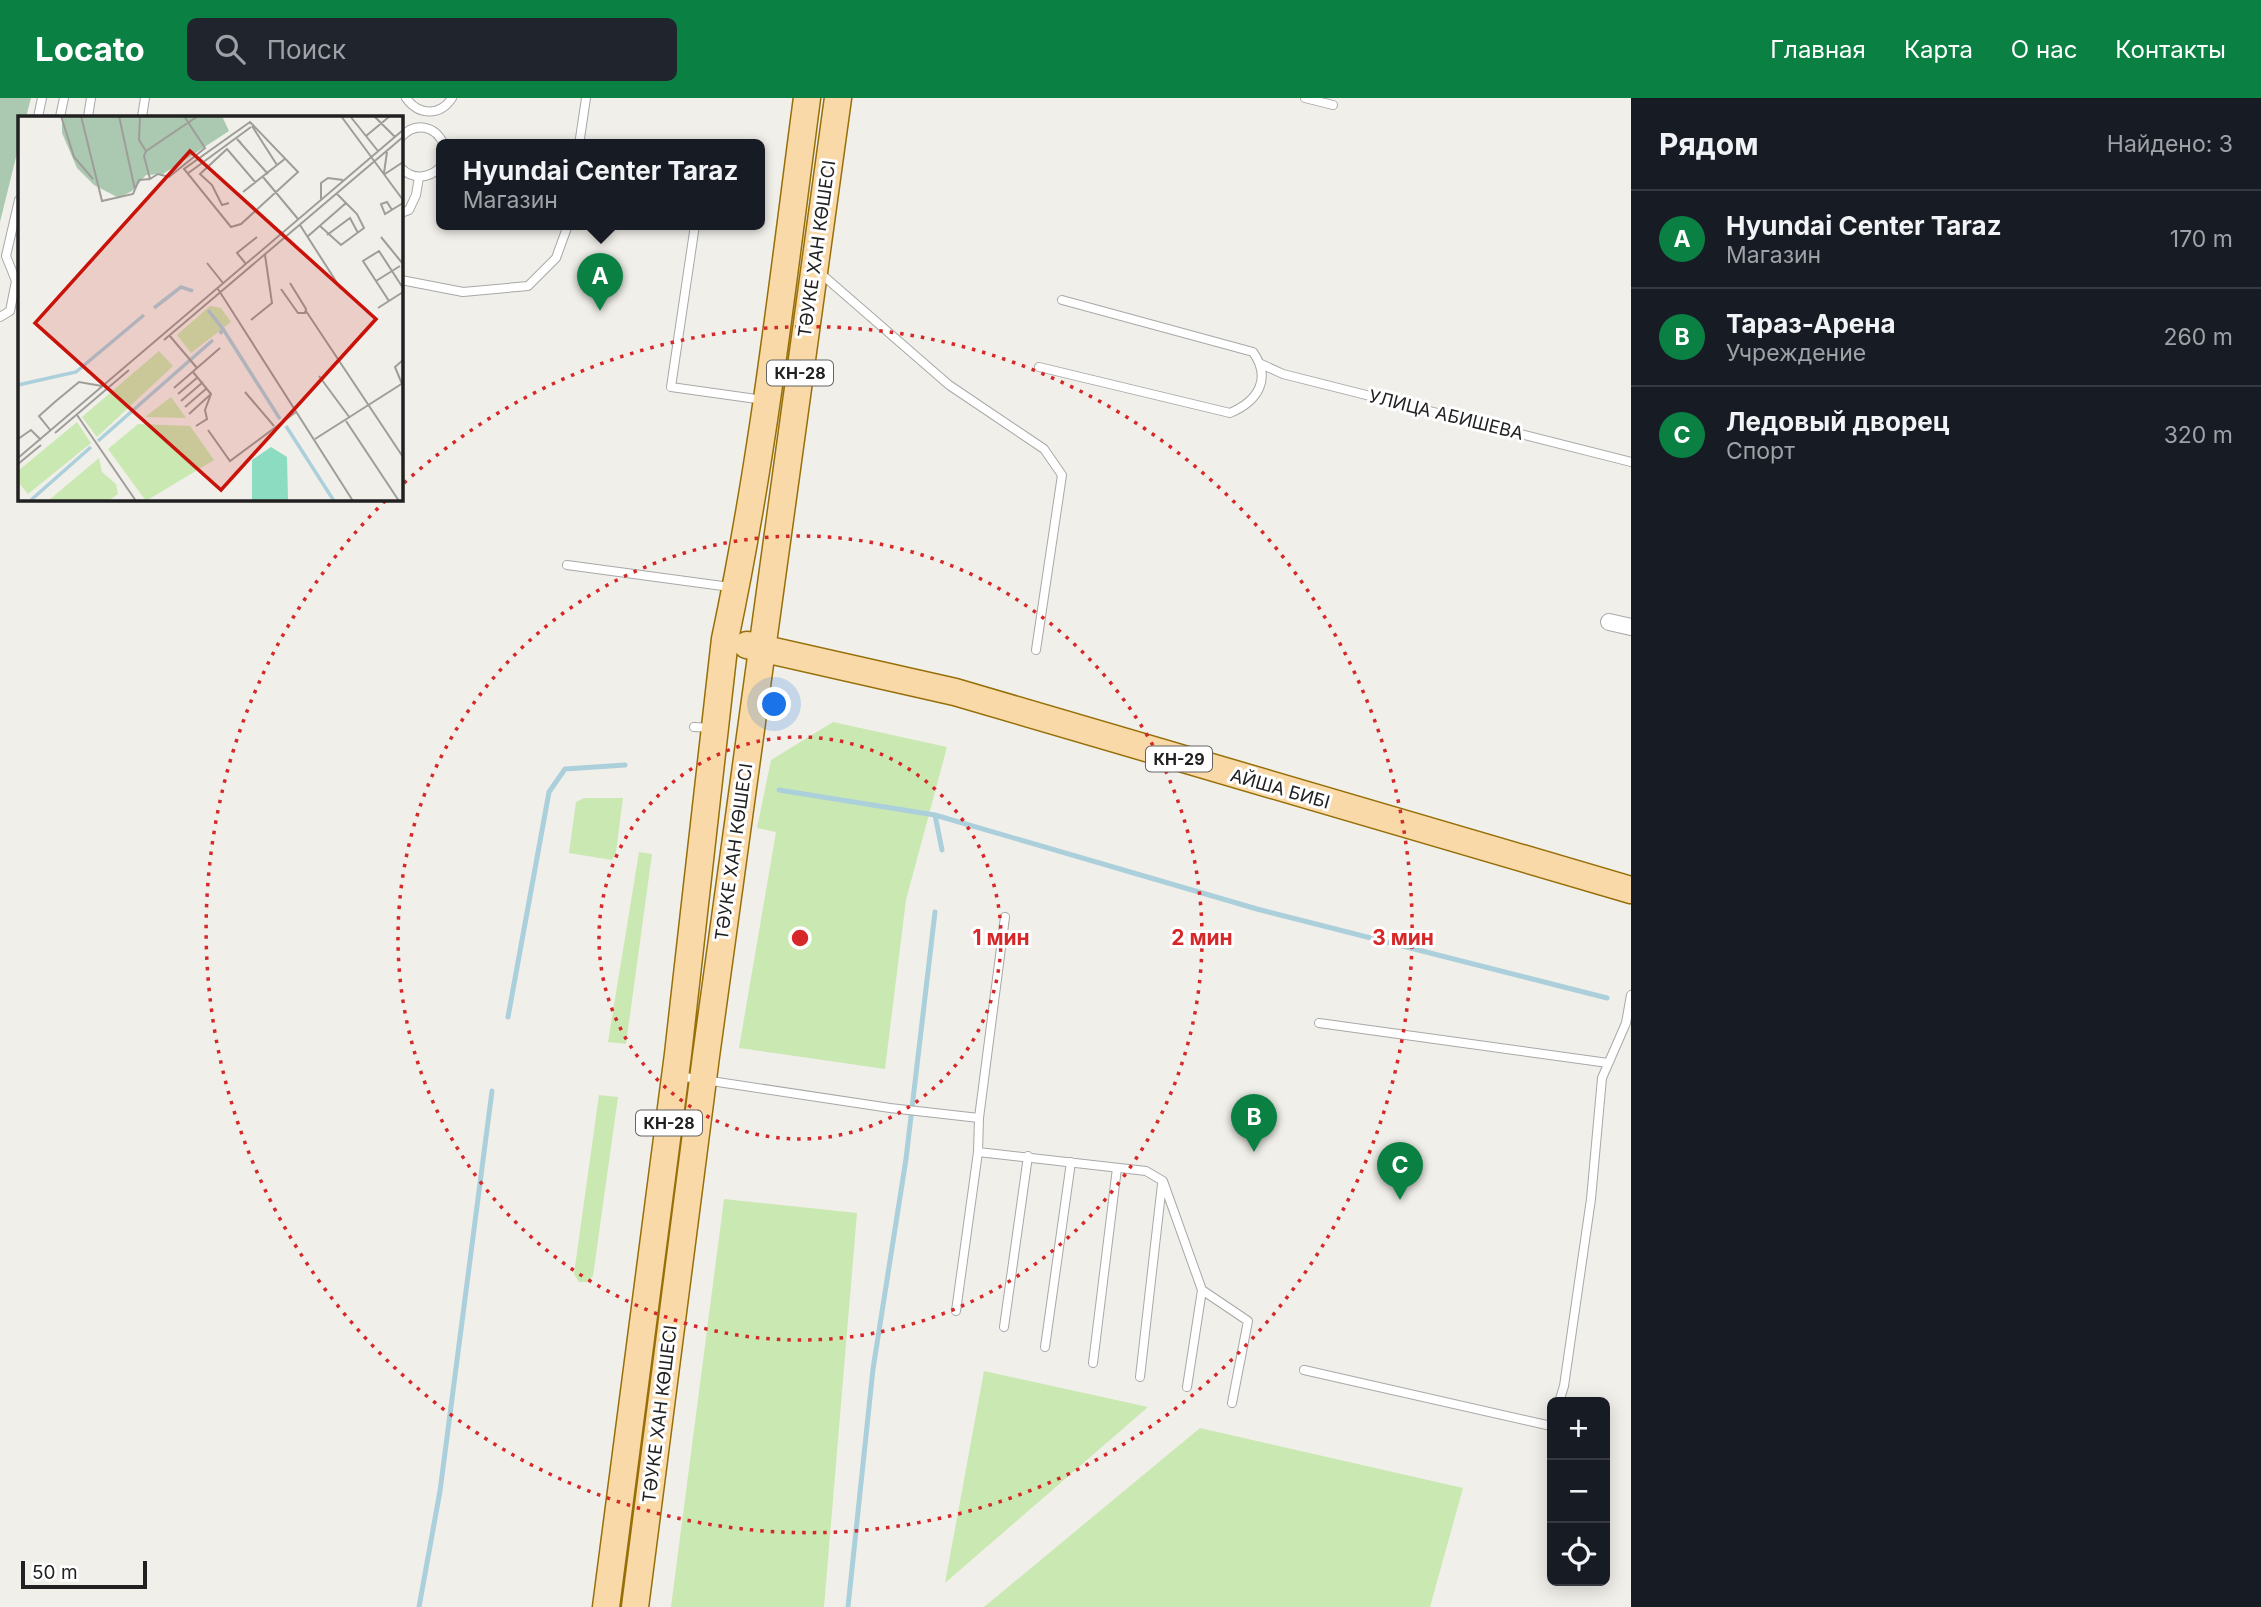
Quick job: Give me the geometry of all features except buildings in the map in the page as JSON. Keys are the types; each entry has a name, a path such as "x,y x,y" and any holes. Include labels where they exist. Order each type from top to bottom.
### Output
{"main road":[{"name":"ТӘУКЕ ХАН КӨШЕСІ","path":"606,1607 675,1076 704,728 736,588 767,400 807,98"},
{"name":"ТӘУКЕ ХАН КӨШЕСІ","path":"635,1607 761,648 838,98"},
{"name":"АЙША БИБІ","path":"725,639 954,692 1631,890"}],"street":[{"path":"1609,622 1631,627"}],"lane":[{"path":"38,116 42,98"},
{"path":"60,116 64,98"},
{"path":"88,116 91,98"},
{"path":"142,116 145,98"},
{"path":"406,98 412,106 423,111 444,108 452,98"},
{"path":"580,139 586,98"},
{"path":"1305,98 1333,105"},
{"path":"422,127 423,111"},
{"path":"402,136 411,129 422,127 434,131 440,139"},
{"path":"402,169 411,176 419,177 428,176 436,170"},
{"path":"402,212 409,209 416,195 419,177"},
{"path":"0,317 10,311 16,281 6,256 18,204"},
{"path":"402,281 463,292 528,286 556,258 566,230"},
{"path":"694,230 671,387 767,400"},
{"path":"814,268 949,385 1044,449 1062,475 1036,650"},
{"name":"УЛИЦА АБИШЕВА","path":"1062,300 1253,352 1261,364 1283,374 1631,462"},
{"path":"1039,367 1230,412 1253,398 1263,382 1261,364"},
{"path":"567,565 736,588"},
{"path":"956,1311 978,1152 979,1118 1005,917"},
{"path":"1561,1397 1591,1199 1602,1078 1626,1023 1631,995"},
{"path":"1318,1023 1608,1063"},
{"path":"675,1076 890,1108 979,1118"},
{"path":"978,1152 1146,1171 1163,1181 1202,1290 1187,1387"},
{"path":"1004,1327 1028,1156"},
{"path":"1045,1347 1071,1162"},
{"path":"1093,1363 1117,1168"},
{"path":"1140,1377 1163,1181"},
{"path":"1202,1290 1248,1321 1232,1403"},
{"path":"1304,1370 1547,1425"}],"green space":[{"path":"0,98 31,98 26,116 18,116 18,149 0,222"},
{"path":"833,722 947,747 906,900 885,1069 739,1048 776,832 757,828 771,760"},
{"path":"584,798 623,798 616,852 612,860 569,853 576,802"},
{"path":"639,852 652,854 626,1044 608,1042"},
{"path":"599,1095 618,1097 593,1276 587,1282 579,1282 574,1274"},
{"path":"724,1199 857,1213 824,1607 671,1607"},
{"path":"984,1371 1148,1407 945,1583"},
{"path":"1200,1428 1463,1488 1430,1607 984,1607"}],"waterway":[{"path":"508,1017 549,792 565,769 625,765"},
{"path":"779,790 935,815 942,850"},
{"path":"935,815 1257,909 1607,998"},
{"path":"848,1607 873,1369 906,1159 935,912"},
{"path":"419,1607 440,1491 492,1091"}],"place":[{"name":"Hyundai Center Taraz","path":"600,311"},
{"name":"Тараз-Арена","path":"1254,1152"},
{"name":"Ледовый дворец","path":"1400,1200"}]}
